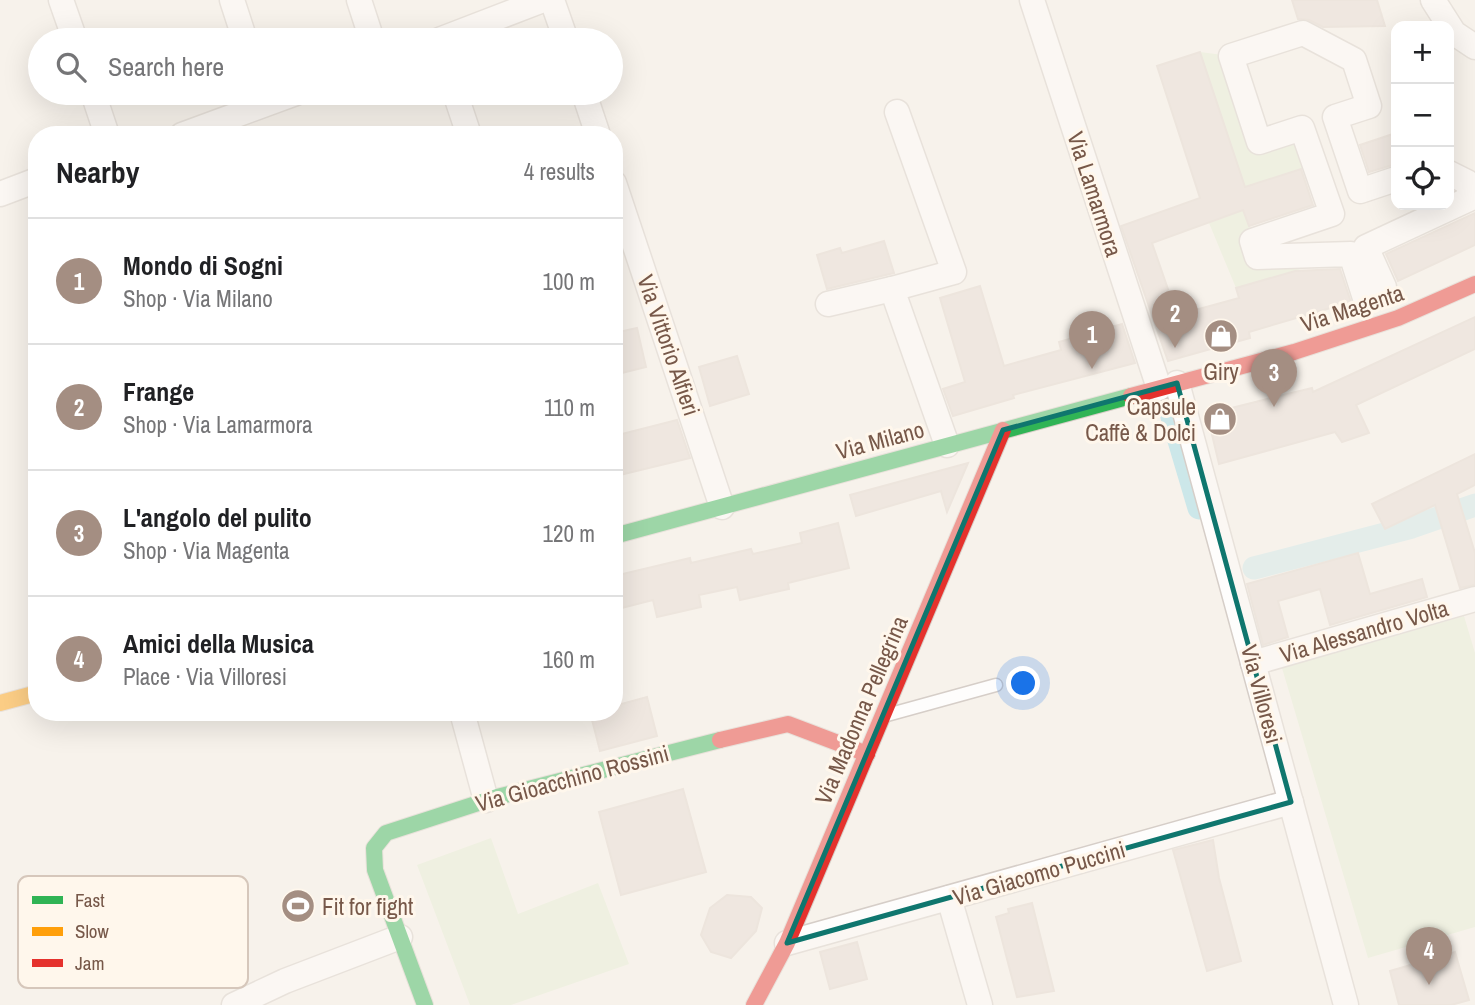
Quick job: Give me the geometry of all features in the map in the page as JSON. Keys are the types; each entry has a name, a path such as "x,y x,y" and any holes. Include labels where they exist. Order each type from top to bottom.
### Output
{"street":[{"path":"61,0 71,28"},
{"path":"232,0 241,28"},
{"path":"359,0 368,28"},
{"path":"458,28 487,10 543,0"},
{"path":"552,0 562,28"},
{"name":"Via Lamarmora","path":"1032,0 1168,386"},
{"path":"1433,0 1454,33 1475,47"},
{"path":"1391,181 1360,191 1335,117 1369,106 1354,60 1303,33 1231,56 1259,142 1302,128 1332,214 1252,241 1257,257 1351,254 1365,298 1384,287 1366,247 1445,210"},
{"path":"97,105 104,126"},
{"path":"215,126 253,105"},
{"path":"459,105 466,126"},
{"path":"588,105 595,126"},
{"path":"828,304 954,272 897,112"},
{"path":"1454,176 1467,182 1471,198 1454,206"},
{"path":"0,194 28,183"},
{"name":"Via Vittorio Alfieri","path":"623,210 722,507"},
{"name":"Via Magenta","path":"1168,386 1382,324 1475,285"},
{"path":"892,289 947,445"},
{"name":"Via Milano","path":"623,534 1168,386"},
{"name":"Via Villoresi","path":"1168,386 1253,663 1346,1005"},
{"name":"Via Madonna Pellegrina","path":"754,1005 787,943 1003,430"},
{"name":"Via Alessandro Volta","path":"1253,663 1475,599"},
{"path":"0,703 28,695"},
{"path":"464,721 486,800"},
{"name":"Via Gioacchino Rossini","path":"425,1005 373,858 374,848 386,833 486,800 780,724 788,724 867,754"},
{"name":"Via Giacomo Puccini","path":"787,943 1291,802"},
{"path":"949,898 979,1005"},
{"path":"234,1005 285,981 400,937"}],"lane":[{"path":"883,716 996,685"}],"highlighted area":[{"path":"1177,383 1291,802 787,943 1003,430"}],"green space":[{"path":"1200,52 1231,56 1259,142 1302,128 1315,164 1245,187"},
{"path":"1329,202 1252,241 1351,254 1236,288 1209,223 1244,210 1250,228"},
{"path":"1464,616 1475,653 1475,927 1368,958 1282,668"},
{"path":"491,838 518,914 598,883 629,964 511,1005 470,1005 417,865"}],"building":[{"path":"1292,0 1377,0 1385,26 1323,27 1309,20 1298,19"},
{"path":"1200,52 1245,187 1301,169 1313,205 1249,226 1243,210 1152,243 1177,315 1239,298 1236,288 1295,271 1340,269 1351,302 1249,332 1250,338 1168,361 1121,226 1200,198 1157,66"},
{"path":"1391,135 1391,165 1369,172 1360,145"},
{"path":"1475,213 1475,245 1398,281 1386,254"},
{"path":"884,241 894,273 827,289 817,255 840,248 842,253"},
{"path":"980,286 1004,366 1061,350 1059,342 1122,324 1135,363 1013,395 1014,398 953,416 943,389 965,382 940,298"},
{"path":"1475,317 1475,349 1356,405 1369,433 1342,442 1335,432 1219,464 1209,422 1211,413 1312,388 1313,392"},
{"path":"637,328 646,367 623,373 623,331"},
{"path":"737,356 749,394 710,406 699,367"},
{"path":"677,420 690,458 623,474 623,434"},
{"path":"1475,454 1475,485 1457,494 1475,553 1475,585 1460,588 1435,505 1385,529 1372,504"},
{"path":"968,463 947,512 941,491 856,516 850,495"},
{"path":"838,523 849,568 788,583 789,589 740,600 737,587 699,595 701,607 657,617 653,600 623,608 623,574 690,558 691,563 751,549 753,554 802,543 800,533"},
{"path":"1358,553 1370,594 1422,579 1427,597 1330,625 1320,589 1278,601 1288,637 1263,645 1247,584"},
{"path":"647,697 657,736 600,751 592,721 623,721 623,704"},
{"path":"683,789 706,872 621,895 599,812"},
{"path":"1213,840 1219,878 1241,961 1207,971 1173,850"},
{"path":"727,895 751,897 762,908 756,931 731,958 711,952 701,935 710,908"},
{"path":"1032,903 1054,991 1017,997 996,917 1009,913 1008,909"},
{"path":"857,942 867,979 830,989 820,952"},
{"path":"1455,952 1469,1000 1451,1005 1399,1005 1390,971"}],"waterway":[{"path":"1172,417 1199,508"},
{"path":"1254,568 1412,527 1475,505"}],"traffic: fast":[{"path":"623,534 1131,396"},
{"path":"425,1005 375,870 374,848 386,833 497,797 720,740"}],"traffic: slow":[{"path":"0,703 28,695"}],"traffic: jam":[{"path":"1131,396 1294,352 1398,318 1475,284"},
{"path":"754,1005 787,943 1003,430"},
{"path":"720,740 788,724 867,754"}],"place":[{"name":"Giry","path":"1221,336"},
{"name":"Frange","path":"1175,348"},
{"name":"Mondo di Sogni","path":"1092,369"},
{"name":"L'angolo del pulito","path":"1274,407"},
{"name":"Capsule Caffè & Dolci","path":"1220,419"},
{"name":"Fit for fight","path":"298,906"},
{"name":"Amici della Musica","path":"1429,985"}]}
